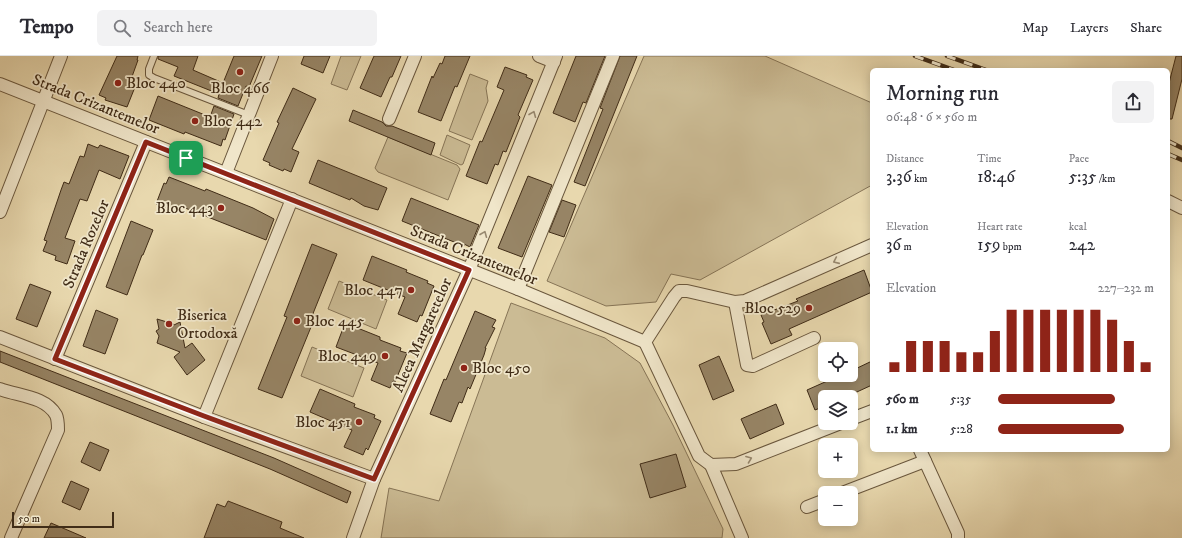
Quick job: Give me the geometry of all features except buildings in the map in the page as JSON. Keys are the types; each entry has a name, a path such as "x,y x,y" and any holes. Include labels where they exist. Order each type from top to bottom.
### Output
{"street":[{"path":"0,212 61,56"},
{"path":"226,174 272,56"},
{"path":"389,119 415,56"},
{"path":"539,56 555,59"},
{"path":"518,289 613,56"},
{"name":"Aleea Margaretelor","path":"353,538 374,479 469,270 555,59"},
{"name":"Strada Crizantemelor","path":"0,84 518,289 645,342"},
{"name":"Strada Rozelor","path":"55,359 146,142"},
{"path":"204,416 292,199"},
{"path":"1170,202 1182,208"},
{"path":"742,538 711,465 699,456 645,342 679,291 735,302 745,301 870,246"},
{"path":"735,302 747,365 753,366 814,338"},
{"path":"0,337 204,416 374,479"},
{"path":"0,389 47,405 57,416 58,430 11,538"},
{"path":"858,416 870,412"},
{"path":"711,465 736,464 823,430"},
{"path":"857,486 923,455 958,533 958,538"},
{"path":"807,507 818,503"}],"lane":[{"path":"154,56 149,69 149,75 249,114"}],"shaded area":[{"path":"341,56 361,56 347,90 331,84"},
{"path":"644,56 765,56 870,102 870,186 700,280 671,274 656,302 606,306 547,281"},
{"path":"470,74 488,81 486,88 488,101 472,140 449,131"},
{"path":"447,135 470,145 463,164 461,165 440,155"},
{"path":"388,137 457,165 460,169 448,200 378,172 375,168"},
{"path":"339,281 387,300 376,329 328,309"},
{"path":"511,303 605,338 640,363 673,425 723,529 722,538 381,538 389,488 439,501"},
{"path":"312,347 364,368 353,397 301,376"}],"railway":[{"path":"915,56 948,68"},
{"path":"947,56 980,68"},
{"path":"1170,142 1182,148"},
{"path":"1170,155 1182,160"}],"place":[{"name":"Bloc 466","path":"240,72"},
{"name":"Bloc 440","path":"118,83"},
{"name":"Bloc 442","path":"195,121"},
{"name":"Bloc 443","path":"221,208"},
{"name":"Bloc 447","path":"411,290"},
{"name":"Bloc 529","path":"809,308"},
{"name":"Bloc 445","path":"297,321"},
{"name":"Biserica Ortodoxă","path":"169,324"},
{"name":"Bloc 449","path":"385,356"},
{"name":"Bloc 450","path":"464,368"},
{"name":"Bloc 451","path":"359,422"}],"route":[{"path":"146,142 186,158 469,270 374,479 55,359 146,142"}]}
